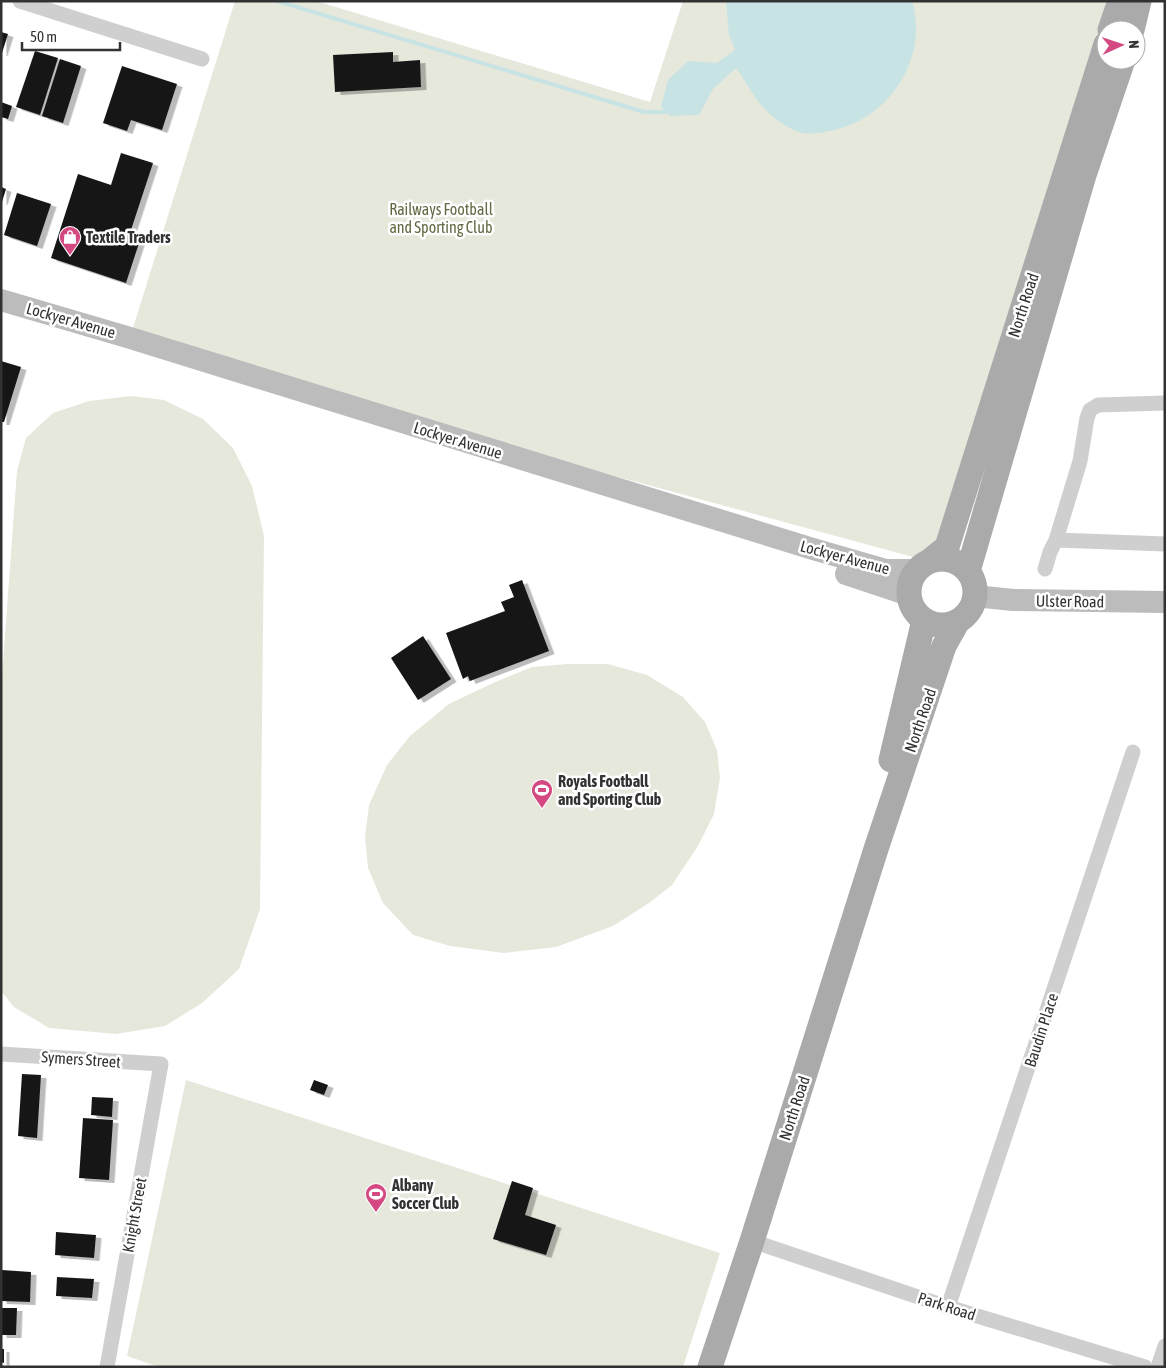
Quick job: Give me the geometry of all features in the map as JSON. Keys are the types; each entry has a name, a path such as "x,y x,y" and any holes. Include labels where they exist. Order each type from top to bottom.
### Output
{"main road":[{"path":"1113,20 1120,1"},
{"path":"1134,20 1139,1"},
{"name":"North Road","path":"923,565 947,547 1098,70"},
{"name":"North Road","path":"968,571 1084,175 1120,70"},
{"name":"Lockyer Avenue","path":"1,300 886,570 923,565"},
{"name":"Lockyer Avenue","path":"1,312 526,476 868,580 895,592 908,595"},
{"path":"947,559 955,561 968,571 974,583 975,596 970,610 958,621 950,624 932,624 916,614 908,595 909,586 923,565 947,559"},
{"name":"Ulster Road","path":"975,596 1012,600 1165,602"},
{"name":"North Road","path":"876,848 882,796 924,620"},
{"name":"North Road","path":"710,1367 752,1241 876,848 944,646 958,621"}],"street":[{"path":"20,1 202,60"},
{"path":"1045,569 1056,540 1080,461 1090,410 1098,405 1165,403"},
{"path":"1056,540 1165,544"},
{"name":"Baudin Place","path":"948,1307 1133,752"},
{"name":"Symers Street","path":"1,1054 161,1064"},
{"name":"Knight Street","path":"106,1366 161,1064"},
{"name":"Park Road","path":"752,1241 948,1307 1144,1367"},
{"path":"1158,1367 1165,1346"}],"green space":[{"name":"Railways Football and Sporting Club","path":"235,1 316,1 650,102 683,1 1111,1 1105,20 1096,20 1096,47 935,545 924,560 128,344"},
{"path":"131,396 164,400 203,419 233,448 252,486 264,536 260,909 239,969 202,1003 165,1026 116,1034 49,1028 14,1007 1,991 1,691 17,471 26,438 53,413 89,401"},
{"name":"Royals Football and Sporting Club","path":"568,664 608,664 647,675 683,697 705,722 717,750 720,778 714,814 698,846 672,885 649,903 613,926 556,947 504,953 450,946 413,935 383,903 368,868 365,837 369,805 387,765 410,736 449,704 532,667"},
{"name":"Albany Soccer Club","path":"186,1080 720,1253 683,1367 159,1367 127,1356"}],"water":[{"path":"726,1 912,1 916,22 915,43 910,63 888,99 872,113 854,123 834,130 807,134 789,128 759,103 736,68 713,89 699,115 670,116 661,107 668,80 688,61 717,63 735,50 729,35"}],"building":[{"path":"1,32 8,34 2,53 1,53"},
{"path":"35,51 58,58 40,115 16,107"},
{"path":"393,52 393,62 420,60 421,87 335,92 333,55"},
{"path":"60,59 81,66 63,123 42,116"},
{"path":"122,66 177,84 162,130 131,120 127,131 103,123"},
{"path":"1,102 12,106 8,119 1,117"},
{"path":"121,153 153,163 129,236 140,240 126,283 51,258 78,174 111,185"},
{"path":"1,187 6,189 2,202 1,202"},
{"path":"17,193 51,204 37,246 4,235"},
{"path":"1,361 21,367 4,422 1,422"},
{"path":"522,580 549,651 470,681 468,676 463,679 446,633 505,611 501,602 514,597 509,585"},
{"path":"423,636 451,679 418,700 391,658"},
{"path":"22,1074 41,1075 37,1138 18,1136"},
{"path":"314,1080 328,1085 324,1095 310,1090"},
{"path":"92,1097 113,1098 112,1117 91,1115"},
{"path":"83,1118 113,1120 109,1180 79,1178"},
{"path":"512,1181 533,1188 525,1215 556,1225 546,1255 493,1239"},
{"path":"56,1232 96,1235 94,1258 55,1255"},
{"path":"2,1270 31,1272 30,1302 1,1301"},
{"path":"57,1277 94,1279 92,1298 56,1296"},
{"path":"1,1308 17,1308 16,1335 1,1335"},
{"path":"1,1349 4,1349 4,1363 1,1362"}],"waterway":[{"path":"277,1 644,112 666,112"}],"place":[{"name":"Textile Traders","path":"70,256"},
{"name":"Royals Football and Sporting Club","path":"542,809"},
{"name":"Albany Soccer Club","path":"376,1213"}]}
